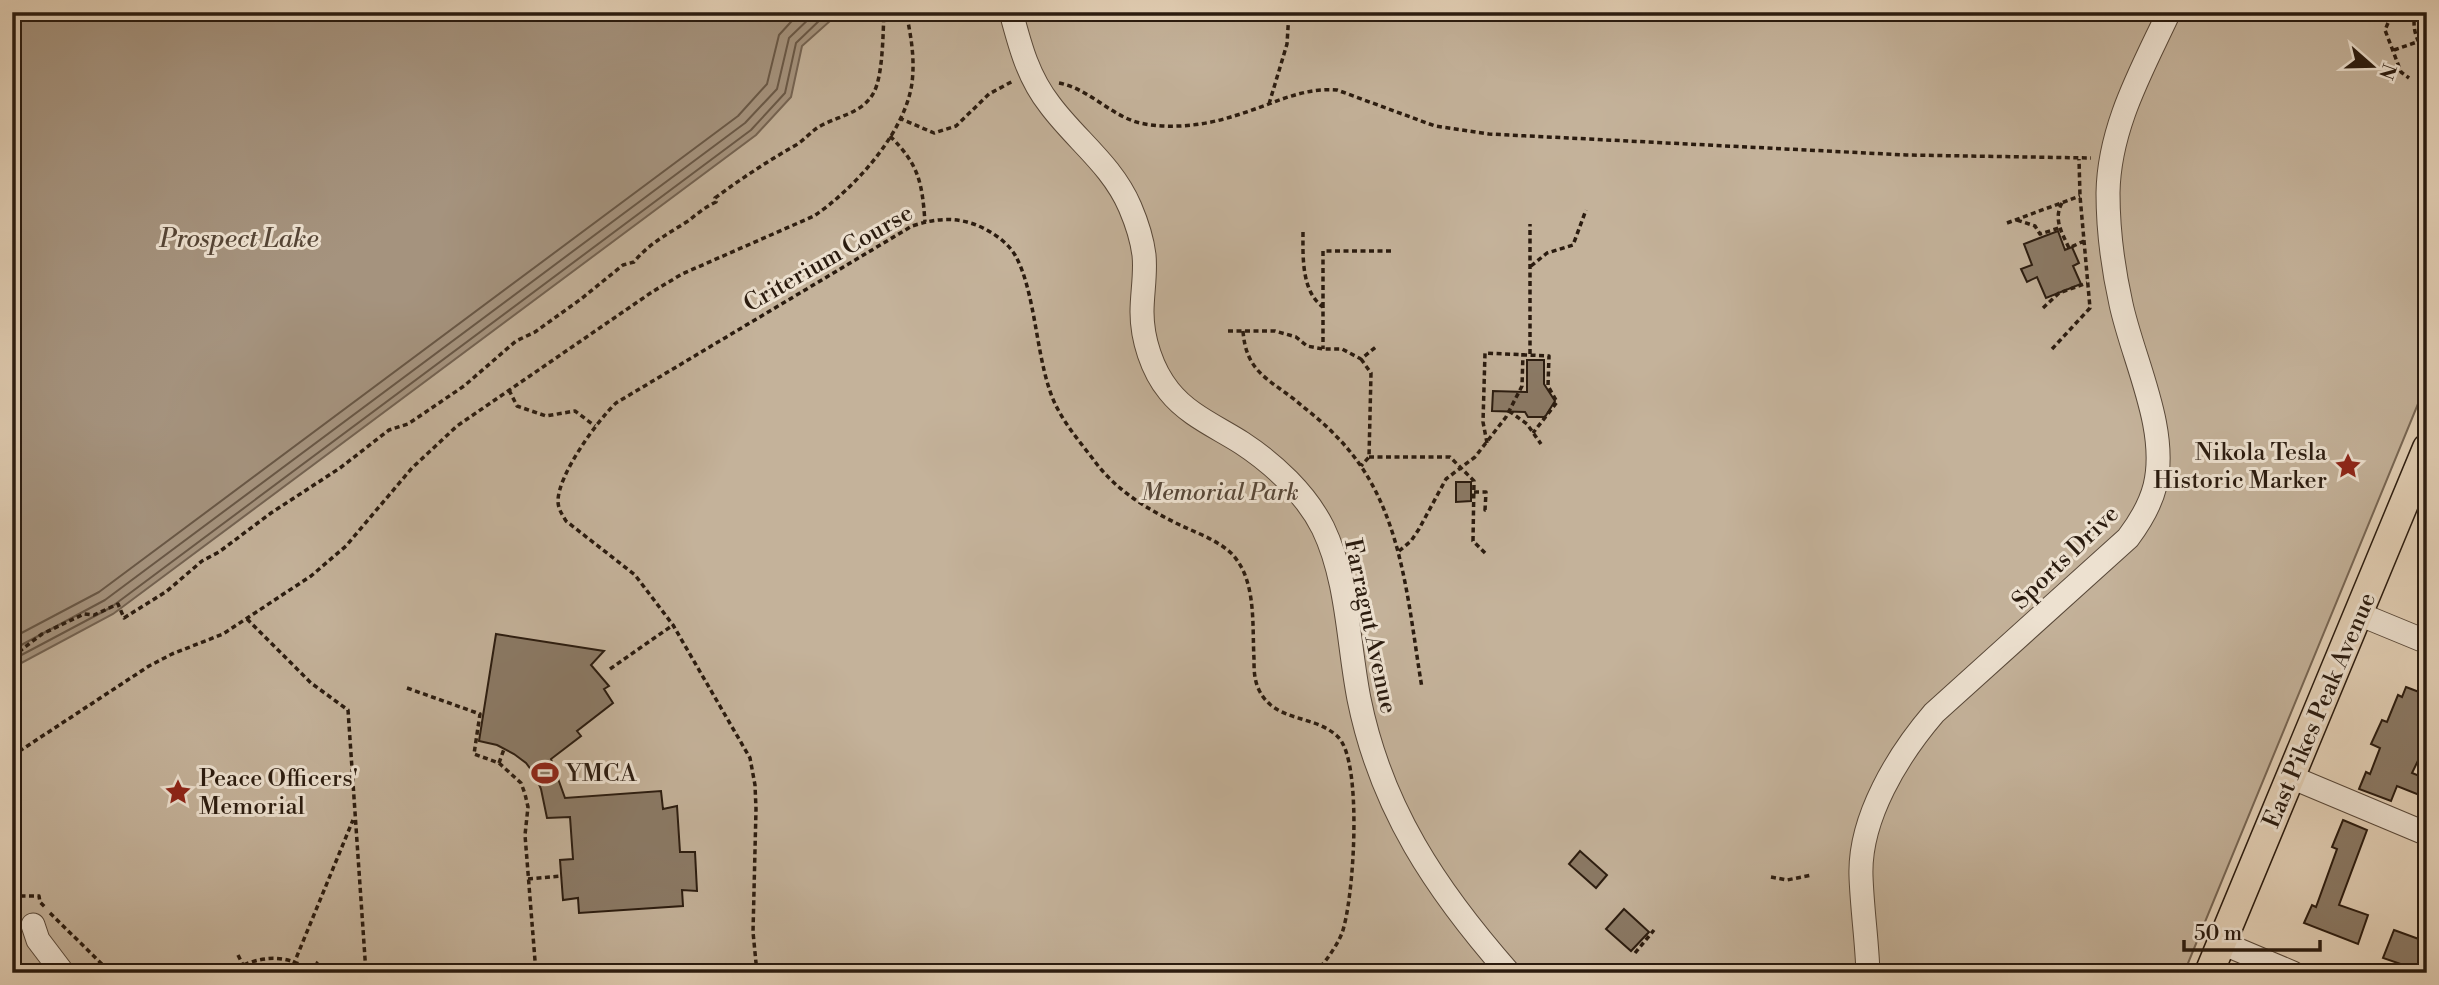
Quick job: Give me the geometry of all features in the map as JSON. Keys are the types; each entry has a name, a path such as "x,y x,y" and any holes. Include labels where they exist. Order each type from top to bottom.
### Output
{"main road":[{"name":"East Pikes Peak Avenue","path":"2209,973 2426,450"}],"street":[{"name":"Farragut Avenue","path":"1011,12 1023,55 1035,82 1050,105 1106,166 1130,207 1144,255 1144,334 1151,357 1169,391 1181,404 1242,443 1275,469 1301,494 1322,528 1337,568 1367,737 1381,778 1402,826 1440,888 1509,973"},
{"name":"Sports Drive","path":"1868,973 1861,874 1870,824 1890,774 1934,713 2128,538 2149,505 2155,484 2157,441 2121,304 2112,249 2108,192 2111,157 2121,116 2169,12"},
{"path":"2359,614 2427,642"},
{"path":"2291,777 2427,834"},
{"path":"33,925 38,940 61,971"},
{"path":"2222,943 2293,973"}],"path":[{"path":"12,657 42,634 76,617 94,614 118,604 124,618 167,591 202,561 340,468 388,430 408,424 464,386 516,341 535,332 623,265 634,262 644,250 716,202 715,198 754,169 797,144 814,130 852,113 869,101 876,89 884,12"},
{"path":"12,756 149,666 223,634 312,576 346,546 412,468 457,426 672,280 814,216 833,204 857,181 890,136 912,85 913,45 905,12"},
{"path":"1269,104 1287,44 1289,12"},
{"path":"2415,12 2414,30 2417,42 2427,54"},
{"path":"2388,23 2385,30 2401,72 2409,78"},
{"path":"2394,50 2417,42"},
{"path":"899,118 934,133 956,126 989,94 1015,80 1046,80 1084,92 1128,120 1145,124 1199,125 1234,117 1305,92 1322,89 1337,90 1435,126 1489,134 1906,155 2079,159 2111,157"},
{"path":"890,136 905,152 922,186 925,222"},
{"path":"2052,349 2090,308 2079,159"},
{"path":"2007,223 2080,196"},
{"path":"2063,201 2057,215 2059,228 2069,248 2084,241"},
{"path":"1530,266 1548,253 1573,245 1586,210"},
{"name":"Criterium Course","path":"757,973 753,932 757,808 753,771 744,745 673,625 635,575 575,529 559,511 560,489 594,426 615,403 912,226 948,218 979,226 1005,242 1015,255 1024,278 1049,390 1070,428 1114,484 1157,514 1219,544 1239,563 1247,578 1250,595 1255,675 1258,688 1266,701 1277,711 1332,732 1347,749 1352,777 1352,877 1348,913 1339,940 1316,973"},
{"path":"2015,220 2035,226 2040,233 2059,228"},
{"path":"1530,224 1530,354"},
{"path":"1303,232 1303,266 1315,302 1323,307"},
{"path":"1323,349 1323,251 1391,251"},
{"path":"2043,308 2059,293 2087,283"},
{"path":"1227,331 1275,331 1296,337 1307,346 1342,349 1361,359 1371,373 1369,457 1361,466"},
{"path":"1243,331 1244,346 1263,378 1294,399 1335,434 1361,466 1387,513 1399,551 1422,688"},
{"path":"1361,359 1377,346"},
{"path":"1488,443 1483,422 1485,353 1549,356 1548,386 1557,402 1533,433"},
{"path":"1399,551 1411,541 1419,529 1446,479 1488,443 1509,411 1522,387 1523,353"},
{"path":"509,390 517,405 545,416 575,411 594,426"},
{"path":"1509,411 1527,424 1541,444"},
{"path":"1369,457 1450,457 1474,481 1474,541 1487,555"},
{"path":"1474,492 1486,492 1485,510 1488,509"},
{"path":"247,619 311,683 348,710 366,973"},
{"path":"610,669 673,625"},
{"path":"407,688 480,714 474,754 499,763 521,783 528,807 525,835 536,973"},
{"path":"499,763 504,749"},
{"path":"290,973 354,818"},
{"path":"1771,877 1787,880 1812,875"},
{"path":"528,879 562,876"},
{"path":"1635,953 1654,930"},
{"path":"82,944 111,973"},
{"path":"238,955 243,965"},
{"path":"229,973 243,965 273,958 295,961 312,972 318,962"},
{"path":"213,966 219,973"},
{"path":"272,973 273,967"},
{"path":"356,973 365,967"}],"green space":[{"name":"Memorial Park","path":"12,12 2427,12 2427,382 2184,973 12,973"}],"water":[{"name":"Prospect Lake","path":"12,12 833,12 830,21 802,46 791,97 756,135 113,614 12,668"}],"building":[{"path":"2058,231 2065,250 2072,247 2079,263 2073,266 2081,284 2046,298 2037,277 2027,282 2021,269 2032,265 2024,244"},
{"path":"1527,360 1544,360 1544,384 1555,401 1545,417 1528,417 1525,412 1492,411 1493,391 1527,392"},
{"path":"1456,482 1471,482 1471,501 1456,502"},
{"name":"YMCA","path":"496,634 604,651 591,665 609,686 604,689 613,703 577,731 581,736 551,759 565,798 661,791 663,809 677,806 680,852 695,852 697,891 682,890 683,906 579,913 578,898 563,900 560,860 573,859 570,817 547,818 541,789 526,763 497,745 479,741"},
{"path":"2406,687 2427,695 2427,742 2412,773 2427,779 2427,798 2397,786 2391,801 2359,789 2366,772 2370,774 2380,748 2371,744 2382,720 2387,722 2398,695 2402,697"},
{"path":"2343,820 2367,830 2339,905 2368,915 2358,944 2304,923 2312,905 2316,907 2337,849 2332,847"},
{"path":"1580,851 1607,875 1596,888 1569,864"},
{"path":"1624,909 1649,932 1631,951 1606,929"},
{"path":"2394,930 2427,942 2427,973 2383,958"}],"place":[{"name":"Nikola Tesla Historic Marker","path":"2348,466"},
{"name":"YMCA","path":"545,773"},
{"name":"Peace Officers' Memorial","path":"178,792"}]}
